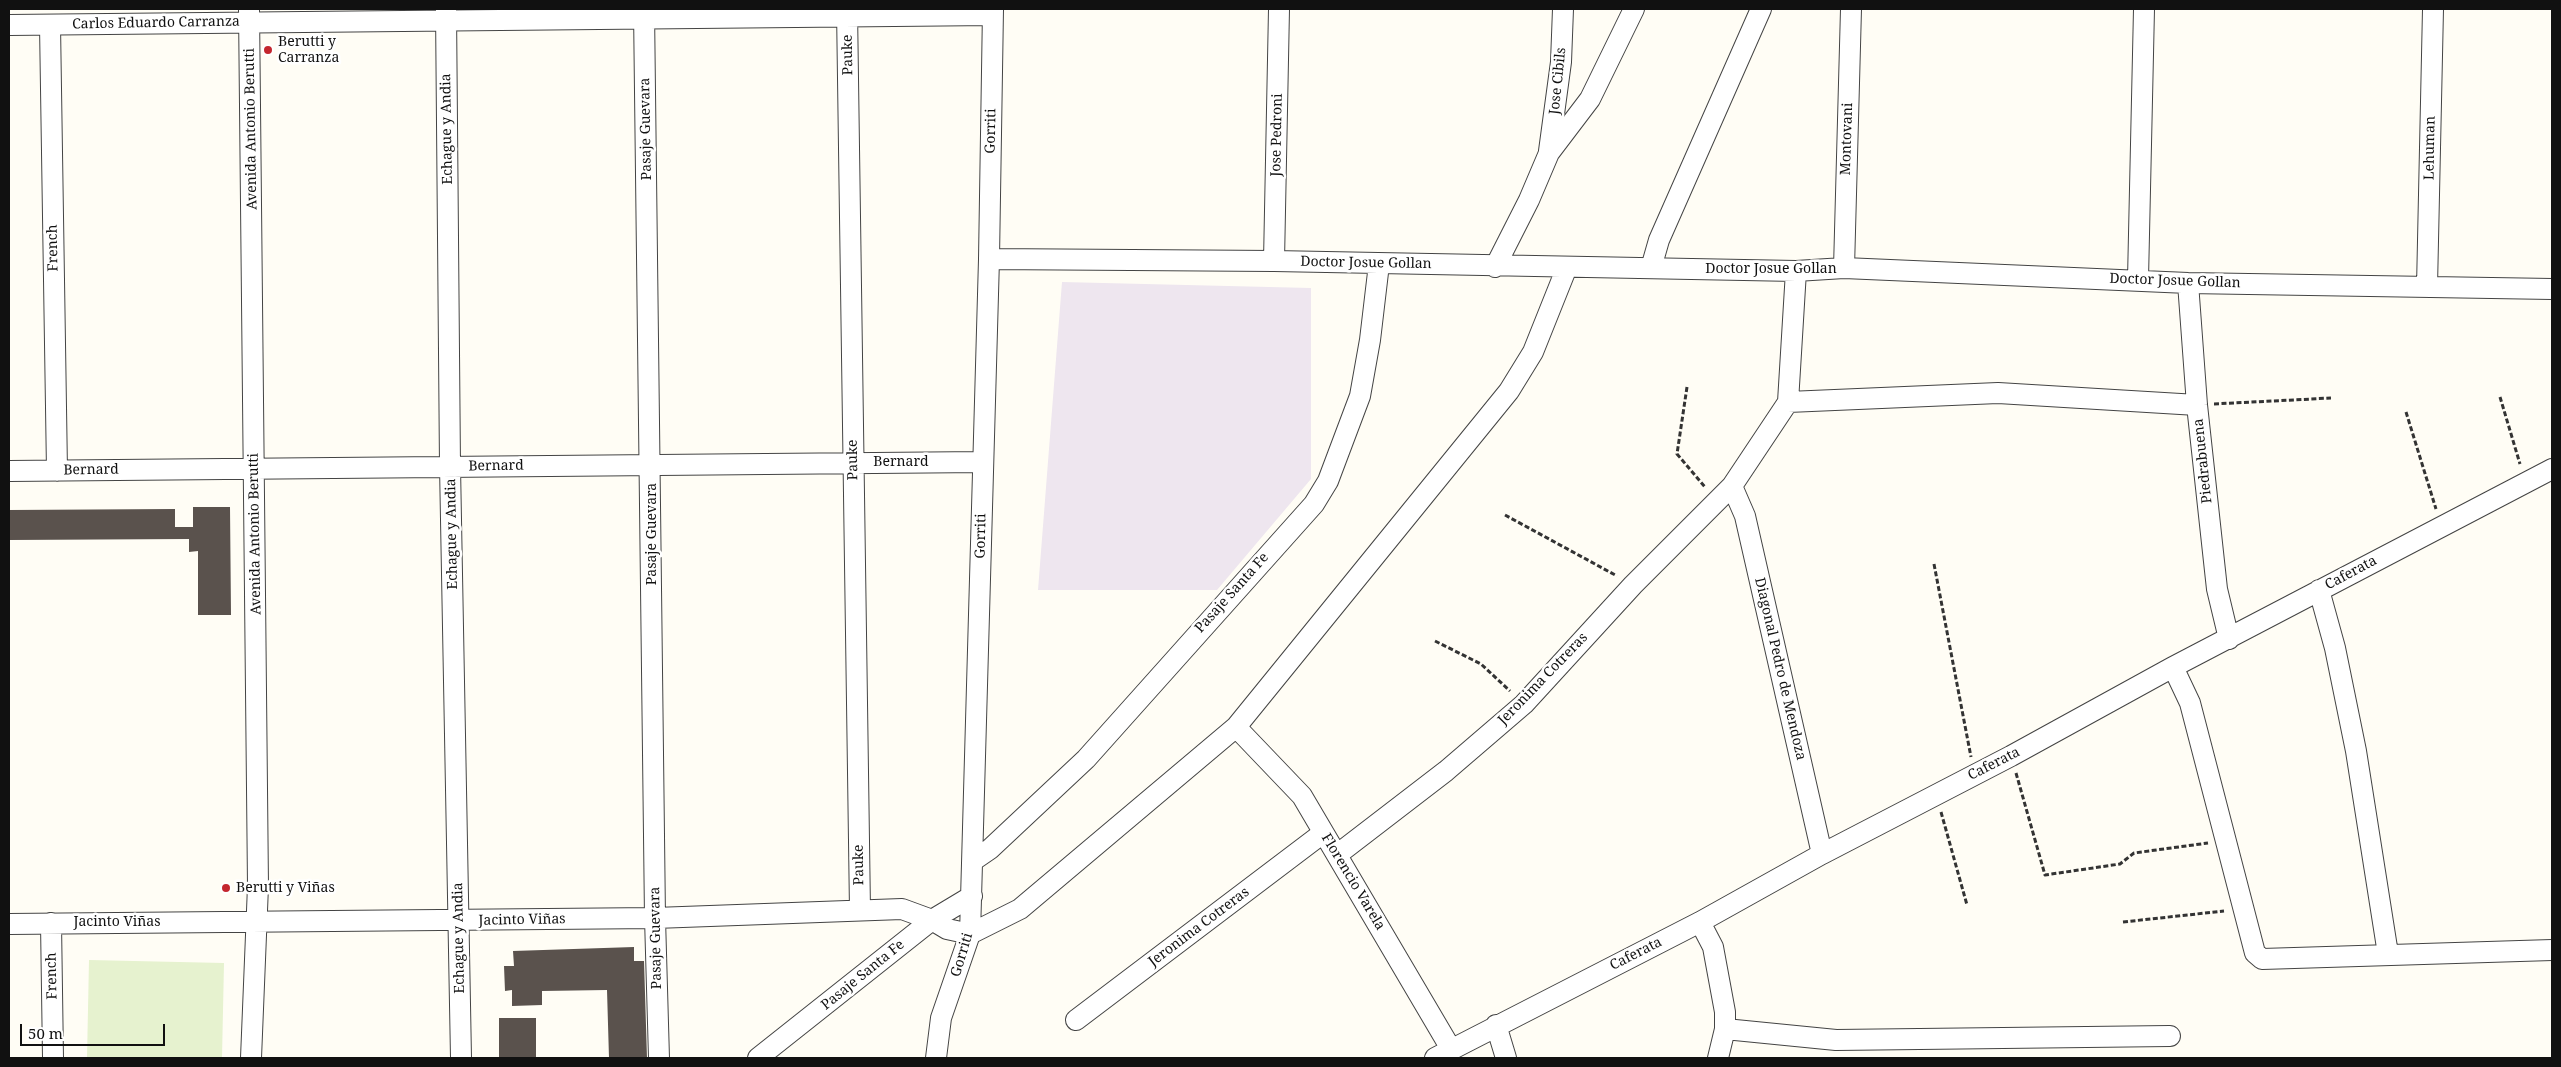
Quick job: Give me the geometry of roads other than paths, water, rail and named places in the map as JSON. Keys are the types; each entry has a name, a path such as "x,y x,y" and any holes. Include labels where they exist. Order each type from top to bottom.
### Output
{"street":[{"name":"Jose Pedroni","path":"1274,261 1279,9"},
{"name":"Jose Cibils","path":"1549,153 1562,62 1563,9"},
{"path":"1495,267 1529,200 1549,153 1590,99 1634,9"},
{"path":"1651,268 1659,240 1761,9"},
{"name":"Montovani","path":"1844,268 1851,9"},
{"path":"2138,279 2144,9"},
{"name":"Lehuman","path":"2427,287 2433,9"},
{"name":"Pauke","path":"847,12 860,910"},
{"name":"Carlos Eduardo Carranza","path":"9,25 50,25 249,15 992,12"},
{"name":"Gorriti","path":"936,1058 941,1018 970,934 974,860 982,462 989,259 992,12"},
{"name":"Pasaje Guevara","path":"644,13 651,464 655,918 659,1058"},
{"name":"Echague y Andia","path":"446,14 450,466 460,921 461,1058"},
{"name":"Avenida Antonio Berutti","path":"249,15 257,922 251,1058"},
{"name":"French","path":"50,25 57,471"},
{"name":"Doctor Josue Gollan","path":"989,259 1274,261 1495,267 1796,271 1844,268 2138,279 2188,283 2552,289"},
{"name":"Pasaje Santa Fe","path":"974,860 990,849 1086,759 1314,504 1328,481 1360,396 1370,340 1379,264"},
{"path":"970,934 1020,909 1236,728 1509,391 1533,352 1567,267"},
{"path":"1732,486 1788,402 1796,271"},
{"name":"Piedrabuena","path":"2188,283 2197,405 2217,589 2229,638"},
{"path":"1788,402 1998,393 2197,405"},
{"name":"Bernard","path":"9,471 982,462"},
{"name":"Caferata","path":"1443,1054 1496,1025 1700,922 1822,854 2011,756 2319,590 2526,484 2551,476"},
{"name":"Jeronima Cotreras","path":"1338,854 1446,771 1524,704 1633,585 1732,486"},
{"name":"Diagonal Pedro de Mendoza","path":"1732,486 1745,516 1822,854"},
{"path":"2319,590 2335,648 2356,751 2388,954"},
{"path":"2173,667 2190,703 2228,840 2255,953 2262,959 2552,950"},
{"name":"Florencio Varela","path":"1236,728 1302,796 1323,833 1338,854 1443,1054"},
{"name":"Jeronima Cotreras","path":"1076,1020 1323,833"},
{"name":"Pasaje Santa Fe","path":"758,1058 932,920 972,896"},
{"name":"Jacinto Viñas","path":"9,924 655,918 902,909 932,920 948,929 970,934"},
{"path":"1700,922 1713,947 1724,1012 1725,1029 1718,1058"},
{"name":"French","path":"51,923 53,1058"},
{"path":"1496,1025 1506,1058"},
{"path":"1725,1029 1836,1040 2170,1036"}],"place":[{"name":"Berutti y Carranza","path":"268,50"},
{"name":"Berutti y Viñas","path":"226,888"}]}
